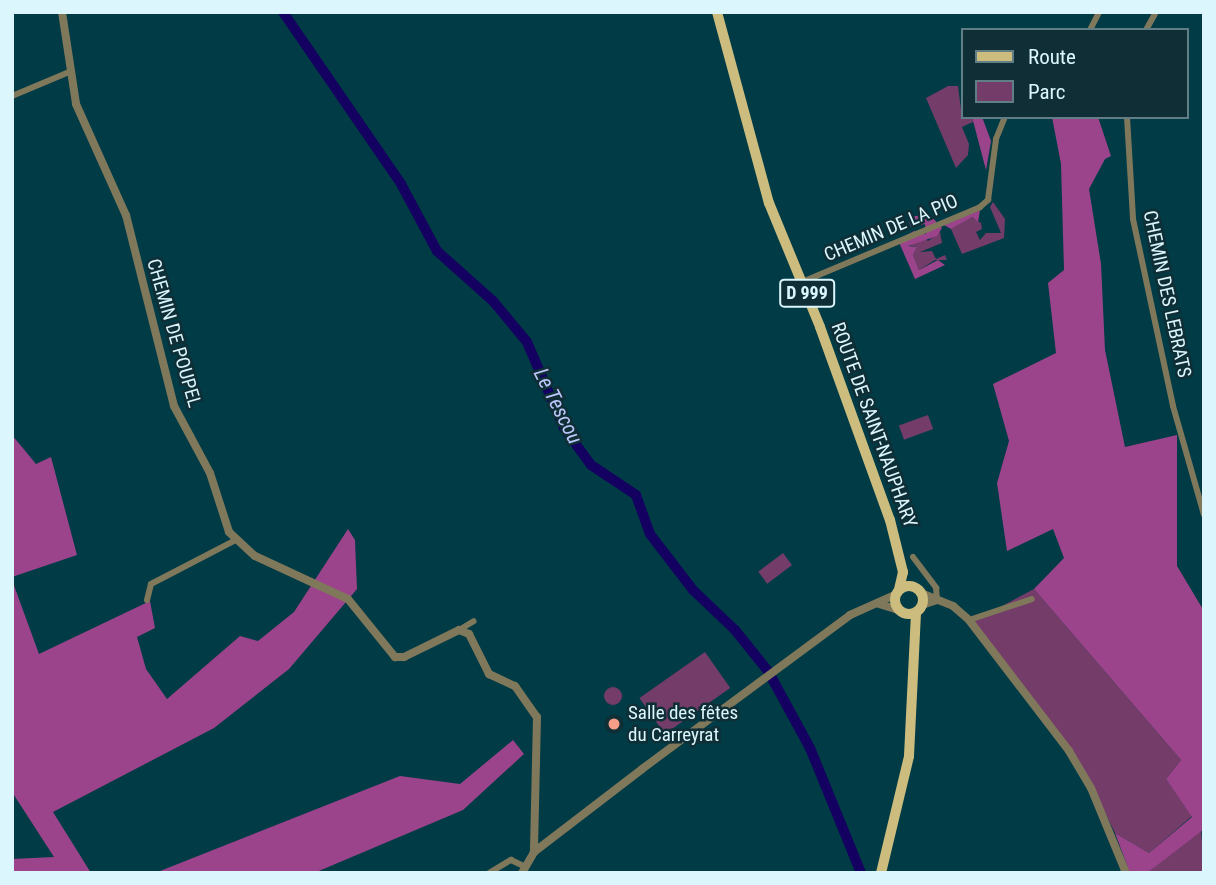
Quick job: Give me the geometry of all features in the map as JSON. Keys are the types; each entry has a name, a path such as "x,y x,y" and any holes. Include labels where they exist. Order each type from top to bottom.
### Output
{"main road":[{"name":"ROUTE DE SAINT-NAUPHARY","path":"717,12 769,203 802,282 890,520 903,572 917,590"},
{"name":"ROUTE DE SAINT-NAUPHARY","path":"900,611 898,592 903,572"},
{"path":"881,873 890,844 911,741 912,633 919,608 917,590 898,592"},
{"path":"912,633 900,611 919,608"}],"street":[{"name":"CHEMIN DE POUPEL","path":"62,12 69,72 88,135 126,215 174,406 210,473 234,541"},
{"path":"1091,28 1099,12"},
{"path":"1147,28 1156,12"},
{"path":"12,96 69,72"},
{"name":"CHEMIN DE LA PIO","path":"802,282 980,207 988,200 996,139 1004,119"},
{"name":"CHEMIN DES LEBRATS","path":"1127,119 1133,219 1173,406 1204,515"},
{"path":"147,600 151,584 234,541 255,556 348,598 395,657 404,657 474,621"},
{"path":"913,557 936,589 937,600"},
{"path":"917,590 969,620 1081,769 1126,873"},
{"path":"489,873 511,860 523,870 534,852 758,683 850,615 898,592"},
{"path":"969,620 1032,599"},
{"path":"919,608 937,600"},
{"path":"877,604 900,611"},
{"path":"459,629 469,634 494,680 515,686 536,715 534,852"}],"green space":[{"path":"948,86 958,86 960,119 972,119 973,122 962,127 969,144 968,155 956,168 926,98"},
{"path":"993,202 1005,219 1004,238 962,254 951,229 971,217 981,223 982,229 976,232 980,240 986,233 1001,233 990,207"},
{"path":"940,232 942,243 920,252 932,251 936,259 945,255 947,260 935,260 919,270 913,255 917,247 908,245 924,238 928,241"},
{"path":"928,415 933,429 904,440 899,426"},
{"path":"783,553 792,565 767,584 758,572"},
{"path":"1034,589 1181,760 1166,779 1192,816 1149,853 1115,833 1082,766 974,621"},
{"path":"705,652 730,688 665,734 639,698"},
{"path":"609,687 617,687 622,696 620,703 609,705 604,700 604,692"},
{"path":"1201,828 1204,873 1147,873"}],"shaded area":[{"path":"973,119 983,119 991,141 986,170"},
{"path":"1052,119 1099,119 1111,156 1105,159 1089,189 1101,264 1105,350 1125,447 1177,435 1177,566 1204,611 1204,829 1147,873 1130,873 1115,833 1149,853 1192,817 1166,779 1181,760 1034,589 1064,558 1053,529 1007,551 997,483 1009,441 993,384 1056,353 1048,283 1064,270 1061,164"},
{"path":"980,210 978,222 972,217 951,229 944,225"},
{"path":"930,215 942,228 937,236 908,246 917,247 913,255 919,270 938,260 945,265 915,279 898,240 914,231 926,234 925,224 911,227 909,222 915,216"},
{"path":"12,435 36,464 51,457 77,555 12,577"},
{"path":"348,529 355,540 357,589 289,669 214,728 53,812 91,873 12,873 12,859 54,857 12,792 12,580 39,654 150,601 155,628 137,637 146,669 167,699 240,636 258,641 294,612"},
{"path":"513,740 524,754 463,810 314,873 155,873 400,776 460,784"}],"waterway":[{"name":"Le Tescou","path":"283,12 401,184 437,251 493,301 527,342 564,428 591,465 636,495 650,534 693,590 735,630 768,671 810,748 861,873"}],"place":[{"name":"Salle des fêtes du Carreyrat","path":"614,724"}]}
